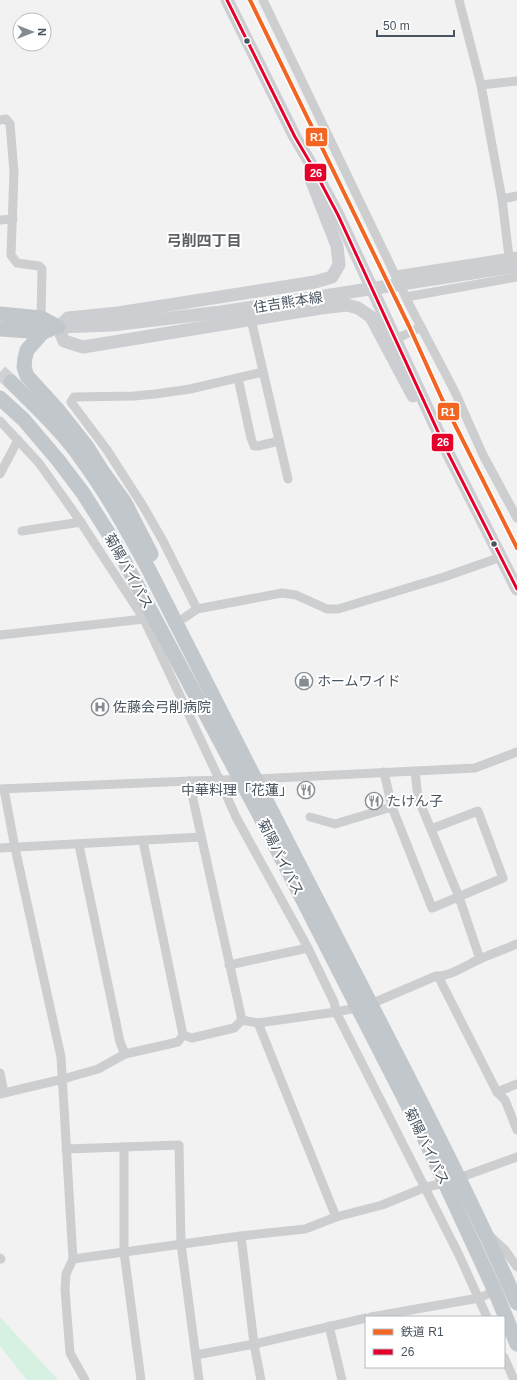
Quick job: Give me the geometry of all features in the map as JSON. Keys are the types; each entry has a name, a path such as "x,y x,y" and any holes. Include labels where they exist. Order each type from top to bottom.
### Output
{"highway":[{"path":"0,314 42,325"},
{"path":"0,329 42,325 58,326"},
{"path":"42,325 25,358 24,367 27,376 74,430 125,502 184,618 220,708"},
{"name":"菊陽バイパス","path":"11,382 38,408 67,440 83,461 100,486 148,568 256,779 364,1006"},
{"name":"菊陽バイパス","path":"0,398 24,420 58,460 83,493 114,542 240,780 364,1006 434,1127 452,1180 517,1344"},
{"name":"菊陽バイパス","path":"452,1180 484,1230 517,1304"}],"main road":[{"path":"227,0 295,137 337,246 339,265 332,277 315,282 118,313 68,318 58,326 64,341 82,347 251,319 347,305 358,308 371,317 418,406 446,448"},
{"path":"295,137 312,164 338,216 446,448 517,589"},
{"name":"住吉熊本線","path":"58,326 112,325 221,312 514,260"}],"street":[{"path":"263,0 421,327 455,392 483,455 517,518"},
{"path":"459,0 481,85 517,274"},
{"path":"481,85 517,81"},
{"path":"0,120 6,119 11,129 14,172 11,255 12,258 19,264 39,266 42,269 42,325"},
{"path":"502,199 517,196"},
{"path":"0,220 13,218"},
{"path":"396,275 514,260"},
{"path":"406,296 517,277"},
{"path":"251,319 288,479"},
{"path":"396,339 421,327"},
{"path":"197,609 163,541 143,506 107,450 70,402 74,397 134,396 190,389 263,372"},
{"path":"238,378 254,446 279,441"},
{"path":"0,421 39,463 81,522 144,620 236,817 308,948 334,1002 336,1012 426,1188 487,1316"},
{"path":"0,474 18,440"},
{"path":"22,531 81,522"},
{"path":"184,618 197,609 282,593 296,595 327,610 338,609 444,577 501,557"},
{"path":"0,634 144,620"},
{"path":"85,1380 70,1353 64,1290 66,1274 73,1259 61,1057 2,789 220,781 475,768 517,752"},
{"path":"384,772 392,807 432,908 503,878 478,811 431,829"},
{"path":"415,772 418,798 459,897 480,959"},
{"path":"189,781 242,1020"},
{"path":"310,818 336,824 392,807"},
{"path":"0,848 201,838"},
{"path":"0,1073 2,1093 63,1079 98,1069 125,1054 178,1042 183,1035 143,841"},
{"path":"79,845 120,1042 125,1054"},
{"path":"242,1020 258,1023 336,1012 364,1006 436,976 450,974 480,959 517,944"},
{"path":"229,965 308,948"},
{"path":"438,976 497,1092 505,1100 517,1130"},
{"path":"183,1035 192,1038 234,1028 242,1020"},
{"path":"258,1023 336,1217"},
{"path":"497,1092 517,1084"},
{"path":"66,1149 179,1145 182,1244 199,1380"},
{"path":"124,1147 124,1252 141,1380"},
{"path":"73,1259 241,1236 305,1229 336,1217 382,1204 517,1157"},
{"path":"484,1230 505,1250 517,1267"},
{"path":"241,1236 254,1344 261,1380"},
{"path":"380,1316 479,1298 495,1291"},
{"path":"196,1355 254,1344 365,1318"},
{"path":"329,1326 342,1380"},
{"path":"505,1359 514,1380"}],"green space":[{"path":"0,1317 58,1380 27,1380 0,1346"}],"tunnel":[{"path":"0,372 11,382"}],"rail line":[{"name":"R1","path":"250,0 409,326 442,399 517,548"}],"transit line":[{"name":"26","path":"227,0 295,137 338,215 446,449 517,589"}],"place":[{"name":"ホームワイド","path":"304,681"},
{"name":"佐藤会弓削病院","path":"100,707"},
{"name":"中華料理「花蓮」","path":"306,790"},
{"name":"たけん子","path":"374,801"}],"district":[{"name":"弓削四丁目","path":"204,241"}]}
